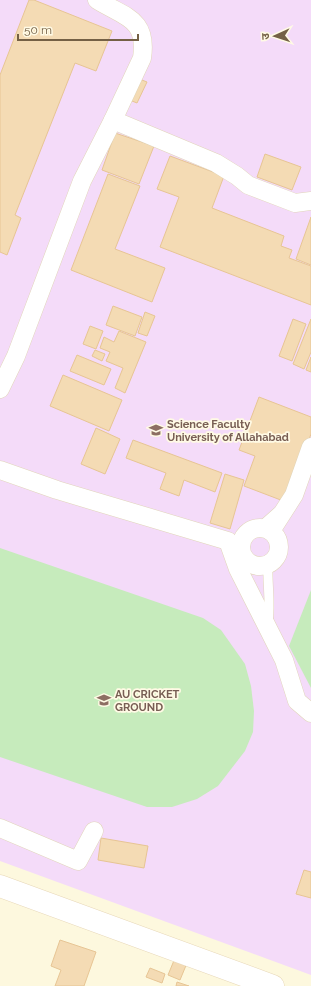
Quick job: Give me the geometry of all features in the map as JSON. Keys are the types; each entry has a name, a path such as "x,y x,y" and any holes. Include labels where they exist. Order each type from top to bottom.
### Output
{"main road":[{"path":"0,886 273,986"}],"street":[{"path":"0,389 16,356 82,182 142,58 143,47 137,25 130,17 97,0"},
{"path":"113,120 216,163 248,185 295,203 311,201"},
{"path":"265,530 294,495 311,448"},
{"path":"0,470 57,490 235,542 245,558 256,565 262,566 268,564 277,555 279,548 278,542 265,530 254,529 235,542"},
{"path":"235,542 238,569 268,625 284,660 297,701 311,712"},
{"path":"0,828 78,861 94,831"}],"lane":[{"path":"268,564 270,607 268,625"}],"shaded area":[{"name":"Science Faculty University of Allahabad","path":"0,0 311,0 311,975 0,861"}],"green space":[{"path":"0,548 203,618 221,630 245,664 251,686 254,711 253,732 245,751 218,786 197,799 172,807 147,807 0,757"},
{"path":"311,590 311,688 289,646"}],"building":[{"path":"29,0 34,0 112,31 96,71 75,63 15,215 21,218 7,255 0,252 0,75"},
{"path":"137,78 147,82 137,103 127,99"},
{"path":"115,133 154,146 139,184 102,170"},
{"path":"265,154 301,167 292,190 257,177"},
{"path":"170,156 224,176 212,208 284,236 281,246 292,250 289,258 311,266 311,305 160,247 179,197 157,189"},
{"path":"108,174 140,186 115,249 165,268 152,302 71,270"},
{"path":"311,217 311,265 296,259"},
{"path":"113,306 142,317 135,336 106,325"},
{"path":"145,312 155,316 147,336 138,333"},
{"path":"293,319 306,324 292,361 279,356"},
{"path":"311,319 311,352 304,369 293,364"},
{"path":"90,326 103,331 96,349 83,344"},
{"path":"119,331 146,342 125,393 115,388 123,368 106,361 110,352 100,348 104,337 114,342"},
{"path":"95,350 105,354 102,361 92,356"},
{"path":"77,355 111,369 104,385 70,371"},
{"path":"311,357 311,372 306,370"},
{"path":"63,375 122,400 109,431 50,406"},
{"path":"259,397 311,417 311,434 286,502 244,486 255,456 239,450"},
{"path":"96,428 120,439 105,474 81,464"},
{"path":"133,440 222,473 215,492 184,480 179,496 160,489 166,473 126,458"},
{"path":"225,474 244,480 230,529 210,523"},
{"path":"101,838 148,846 144,868 98,860"},
{"path":"304,870 311,872 311,898 296,894"},
{"path":"60,940 96,952 84,986 55,986 61,970 51,966"},
{"path":"175,958 187,963 180,980 168,975"},
{"path":"150,968 165,974 162,983 146,977"},
{"path":"177,982 189,986 176,986"}],"place":[{"name":"Science Faculty University of Allahabad","path":"156,430"},
{"name":"AU CRICKET GROUND","path":"104,700"}]}
